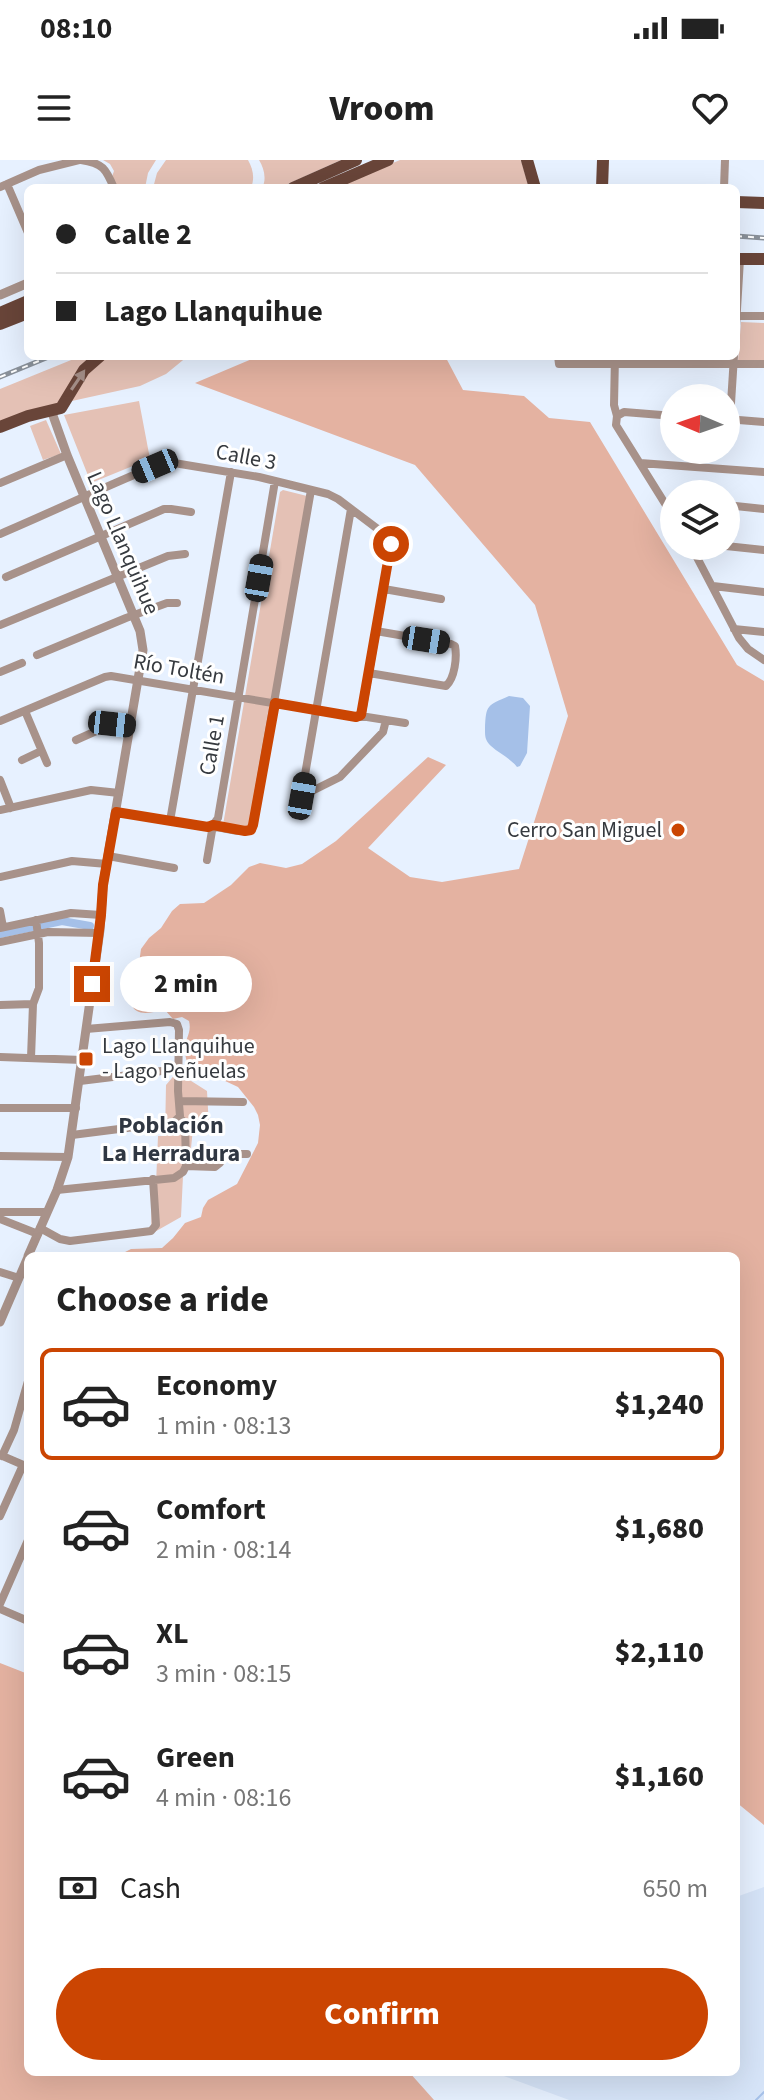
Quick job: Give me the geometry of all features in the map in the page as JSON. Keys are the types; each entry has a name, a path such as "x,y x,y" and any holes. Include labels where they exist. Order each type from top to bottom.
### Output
{"main road":[{"path":"302,184 356,160"},
{"path":"332,184 388,160"},
{"path":"527,160 534,184"},
{"path":"602,184 603,160"},
{"path":"740,202 764,203"},
{"path":"740,259 764,259"},
{"path":"0,313 24,303"},
{"path":"0,324 24,315"},
{"path":"0,427 56,409 84,370 95,360"}],"street":[{"path":"24,225 4,185 39,170 80,160 102,166 112,184"},
{"path":"724,184 725,160"},
{"path":"0,295 24,285"},
{"path":"740,316 764,316"},
{"path":"558,360 559,364 615,360 734,360 764,364"},
{"path":"615,360 616,425 660,496"},
{"path":"732,384 734,360"},
{"name":"Lago Llanquihue","path":"30,1252 68,1157 102,893 143,644 67,455 56,409"},
{"path":"617,416 624,412 660,415"},
{"path":"740,420 764,422"},
{"path":"0,483 67,455"},
{"name":"Calle 3","path":"0,534 93,491 172,462 275,481 335,497 391,541 384,589"},
{"path":"640,463 764,472"},
{"path":"170,821 231,472"},
{"name":"Calle 1","path":"207,860 213,825 218,818 275,481"},
{"path":"116,812 208,827 213,825 247,831 253,827 311,490"},
{"path":"740,506 764,509"},
{"path":"6,577 164,509 191,512"},
{"path":"298,815 351,509"},
{"path":"740,547 764,550"},
{"path":"0,625 172,554 185,554"},
{"path":"699,560 745,646 764,660"},
{"path":"713,586 764,592"},
{"path":"360,716 384,589 441,599"},
{"path":"37,655 167,603 177,603"},
{"path":"734,629 764,632"},
{"path":"369,673 448,685 457,650 451,644 376,631"},
{"path":"0,672 22,663"},
{"name":"Río Toltén","path":"0,721 111,676 405,723"},
{"path":"25,711 47,763"},
{"path":"302,796 340,777 383,732 386,720"},
{"path":"76,740 112,724 131,726"},
{"path":"22,760 41,751"},
{"path":"0,780 11,808"},
{"path":"0,810 91,790 119,793"},
{"path":"0,877 87,860 174,868"},
{"path":"0,911 2,927 71,913 101,915"},
{"path":"31,1058 33,1004 39,988 36,920"},
{"path":"0,942 39,934 99,933"},
{"path":"0,1005 33,1004"},
{"path":"57,1190 176,1177 186,1166 185,1124 180,1118 178,1091 179,1028 175,1023 86,1029"},
{"path":"0,1057 82,1060"},
{"path":"80,1081 178,1069"},
{"path":"180,1101 243,1102"},
{"path":"0,1108 76,1108"},
{"path":"72,1135 174,1122 180,1118"},
{"path":"186,1166 214,1167 220,1163 222,1154 247,1154"},
{"path":"0,1156 68,1157"},
{"path":"0,1219 70,1241 151,1231 156,1225 153,1179"},
{"path":"0,1212 47,1212"},
{"name":"Lago Llanquihue","path":"0,1322 24,1266"},
{"path":"0,1272 19,1278"},
{"path":"24,1395 14,1430 1,1456 24,1466"},
{"path":"0,1516 24,1468"},
{"path":"24,1549 0,1606 24,1619"}],"shaded area":[{"path":"103,160 156,160 146,184 109,184 114,171"},
{"path":"166,160 248,160 253,174 252,184 154,184"},
{"path":"259,160 341,160 288,184 263,184"},
{"path":"400,160 521,160 528,184 343,184"},
{"path":"741,322 764,323 764,362 738,361"},
{"path":"71,360 183,360 166,374 140,386 31,410 0,422 0,389"},
{"path":"250,360 447,360 463,390 524,396 549,418 590,422 660,538 660,560 673,560 737,665 764,681 764,1825 740,1805 740,1252 125,1252 162,1248 185,1223 201,1217 208,1200 237,1184 258,1143 258,1115 238,1087 223,1080 195,1076 185,1052 189,1021 182,1017 173,1019 165,1010 136,1011 131,1003 141,949 172,911 180,904 204,903 231,885 249,867 260,863 286,868 302,864 336,841 428,757 446,765 368,848 410,877 442,882 519,869 568,716 535,605 415,465 195,383"},
{"path":"139,401 150,459 91,483 64,415"},
{"path":"46,420 61,454 43,460 30,426"},
{"path":"283,490 307,496 250,826 247,829 223,825 280,492"},
{"path":"177,1072 207,1091 209,1127 193,1129 189,1167 183,1176 181,1217 151,1234 158,1136 165,1136 166,1085"},
{"path":"0,1663 24,1672 24,2076 413,2076 434,2100 0,2100"},
{"path":"764,1887 764,2100 569,2100 504,2076 740,2076 740,1896"}],"water":[{"path":"509,696 523,698 530,706 527,753 517,767 491,746 485,736 489,707"}],"waterway":[{"path":"0,934 62,921 90,926"},
{"path":"756,2100 764,2092"}],"railway":[{"path":"740,236 764,238"},
{"path":"0,377 41,360"}],"place":[{"name":"Cerro San Miguel","path":"678,830"},
{"name":"Lago Llanquihue - Lago Peñuelas","path":"86,1059"}],"district":[{"name":"Población La Herradura","path":"171,1139"}],"route":[{"path":"92,984 103,885 116,812 208,827 251,830 275,703 356,717 361,715 391,544"}]}
